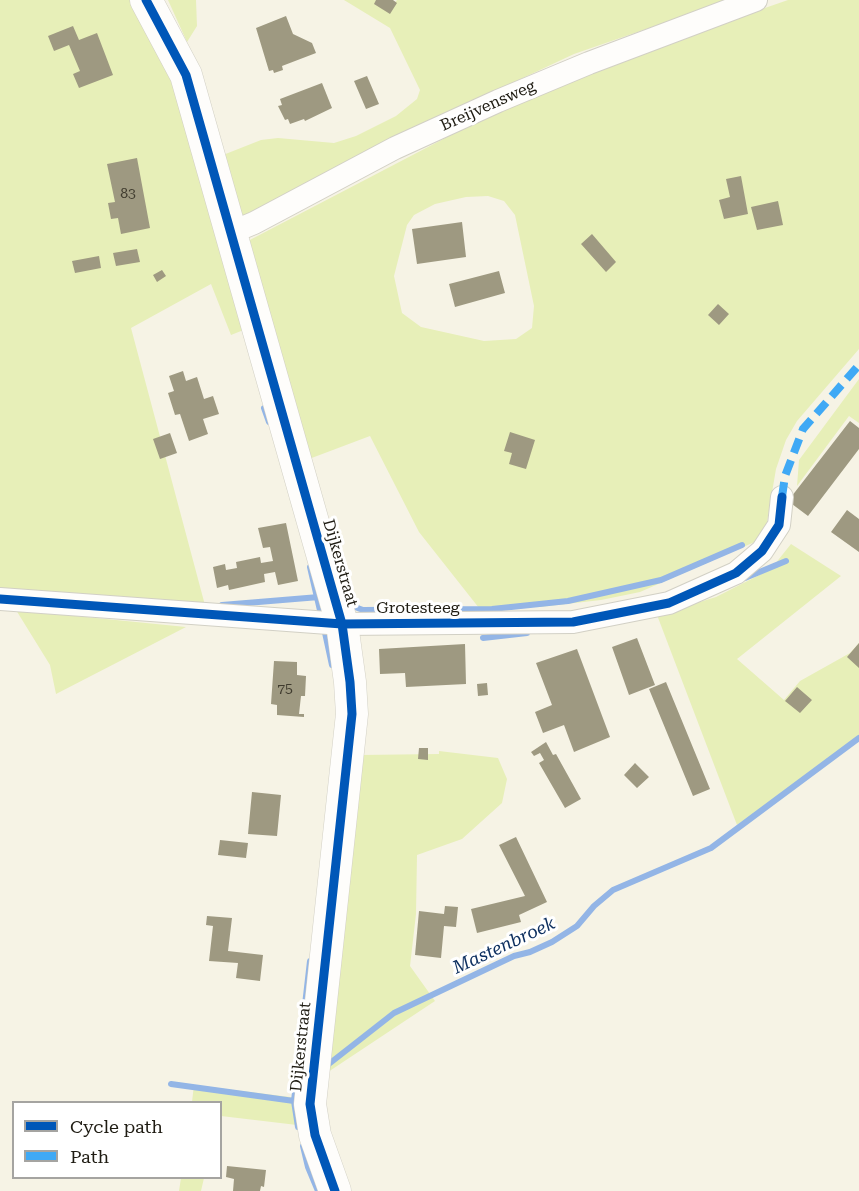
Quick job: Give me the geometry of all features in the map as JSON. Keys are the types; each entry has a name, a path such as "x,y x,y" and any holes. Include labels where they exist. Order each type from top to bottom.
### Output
{"street":[{"name":"Dijkerstraat","path":"146,0 186,75 342,624 352,714 310,1104 315,1135 335,1191"},
{"name":"Breijvensweg","path":"230,232 254,223 395,148 498,101 589,63 756,0"},
{"name":"Grotesteeg","path":"0,599 342,624 573,622 669,603 736,573 762,551 779,525 782,497"}],"green space":[{"path":"0,0 143,0 163,42 246,329 231,335 211,284 131,328 206,609 0,591"},
{"path":"168,0 196,0 197,26 187,42"},
{"path":"344,0 381,0 391,7 397,0 730,0 574,54 444,115 240,220 223,155 261,140 278,138 334,143 356,136 396,116 417,99 420,90 390,28"},
{"path":"788,0 859,0 859,349 797,421 786,440 776,469 766,528 757,541 640,592 601,600 540,607 479,608 419,532 370,436 309,459 246,242 451,135 543,90 664,43","holes":["488,196 504,201 515,215 534,306 532,328 516,339 484,341 421,327 402,313 394,276 407,225 414,215 435,204 466,197"]},
{"path":"859,379 859,423 849,416 797,486 799,460"},
{"path":"791,544 841,576 737,659 784,700 800,681 850,653 859,643 859,741 737,825 657,615 716,597 771,569"},
{"path":"16,610 186,627 56,694 50,665"},
{"path":"439,751 498,758 507,779 502,803 462,839 417,855 416,914 410,966 435,1001 325,1074 360,755 439,754"},
{"path":"194,1085 298,1098 297,1125 222,1116 222,1101 192,1101"},
{"path":"181,1179 204,1179 201,1191 179,1191"}],"building":[{"path":"376,0 393,0 397,3 390,14 374,4"},
{"path":"286,16 293,34 312,43 316,53 282,66 283,70 274,73 273,70 269,71 256,28"},
{"path":"73,26 79,40 97,33 113,75 79,88 73,74 80,71 69,45 54,51 48,36"},
{"path":"367,76 379,104 366,109 354,81"},
{"path":"322,83 332,108 305,121 304,119 290,124 288,119 285,120 278,106 282,105 280,99"},
{"path":"137,158 150,228 121,234 118,218 111,219 108,203 115,202 107,164"},
{"path":"741,176 748,214 724,219 719,200 730,197 726,179"},
{"path":"778,201 783,225 757,230 751,207"},
{"path":"462,222 466,257 417,264 412,229"},
{"path":"592,234 616,262 606,272 581,244"},
{"path":"137,249 140,262 116,266 113,253"},
{"path":"99,256 101,268 75,273 72,261"},
{"path":"162,270 166,276 157,282 153,275"},
{"path":"499,271 505,293 455,307 449,284"},
{"path":"718,304 729,314 719,325 708,315"},
{"path":"183,371 186,381 197,377 204,399 213,396 219,414 203,419 208,434 189,441 180,414 175,415 168,393 174,391 169,376"},
{"path":"850,421 859,428 859,449 808,516 788,501"},
{"path":"510,432 535,440 526,469 509,464 512,453 504,451"},
{"path":"170,433 177,453 160,459 153,439"},
{"path":"847,510 859,519 859,552 831,532"},
{"path":"286,523 298,581 278,585 275,572 264,574 265,582 229,590 228,585 217,588 213,567 225,564 226,570 237,568 236,562 260,557 261,563 273,561 270,547 263,548 258,528"},
{"path":"637,638 655,685 629,695 612,647"},
{"path":"859,643 859,668 847,657"},
{"path":"465,644 466,684 406,687 405,673 380,674 379,649"},
{"path":"577,649 610,737 574,752 564,725 543,733 535,712 552,705 536,663"},
{"path":"274,661 297,662 297,675 306,676 305,696 301,696 299,714 304,714 304,717 277,715 277,705 271,704"},
{"path":"666,682 710,789 693,796 649,689"},
{"path":"487,683 488,695 478,696 477,684"},
{"path":"797,687 812,700 800,713 785,701"},
{"path":"546,742 553,755 556,754 581,799 565,808 539,763 544,760 540,753 534,756 531,752"},
{"path":"419,748 428,748 428,760 418,759"},
{"path":"635,763 649,777 637,788 624,775"},
{"path":"252,792 281,795 277,836 248,834"},
{"path":"516,837 547,902 519,915 521,922 477,933 471,909 525,896 499,845"},
{"path":"220,840 248,843 246,858 218,855"},
{"path":"445,906 458,907 456,927 444,926 441,958 415,955 419,911 444,914"},
{"path":"207,916 232,918 228,951 263,955 260,981 236,978 238,963 209,961 213,926 206,925"},
{"path":"227,1166 266,1170 264,1187 261,1186 260,1191 233,1191 234,1179 226,1177"}],"waterway":[{"path":"264,408 269,422"},
{"path":"349,599 355,607 363,610 492,609 568,601 661,580 742,545"},
{"path":"745,578 786,561"},
{"path":"310,567 322,619"},
{"path":"222,605 319,597"},
{"path":"324,628 332,665"},
{"path":"483,638 527,633"},
{"name":"Mastenbroek","path":"325,1067 394,1013 514,956 552,942 577,926 594,906 613,890 711,848 859,738"},
{"path":"298,1127 294,1101 310,961"},
{"path":"171,1084 294,1101"},
{"path":"303,1146 308,1167 318,1191"}],"marked path":[{"path":"782,497 785,476 803,429 859,365"}],"cycle path":[{"path":"146,0 186,75 342,624 352,714 310,1104 315,1135 335,1191"},
{"path":"0,599 342,624 573,622 669,603 736,573 762,551 779,525 782,497"}]}
